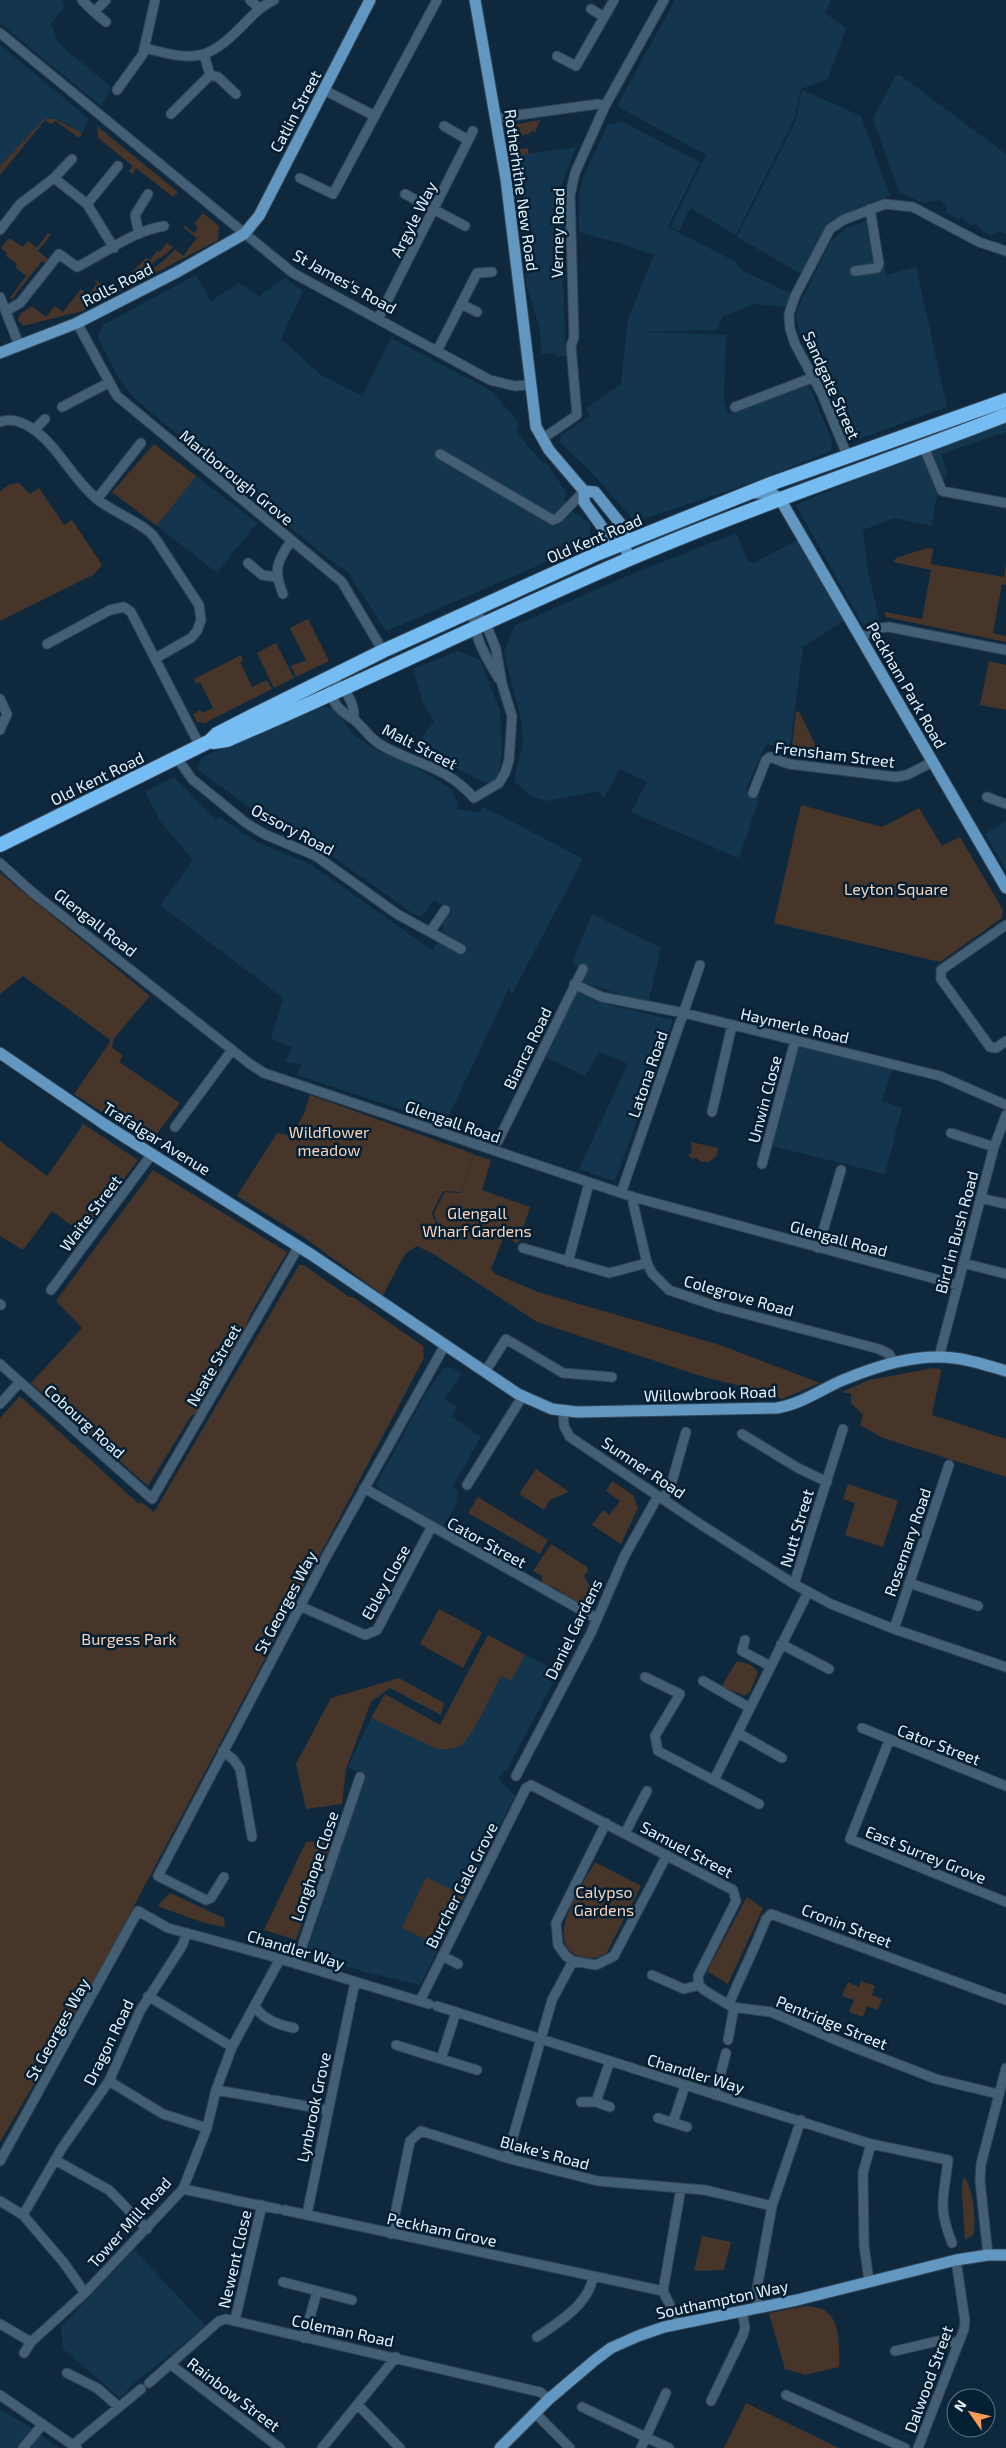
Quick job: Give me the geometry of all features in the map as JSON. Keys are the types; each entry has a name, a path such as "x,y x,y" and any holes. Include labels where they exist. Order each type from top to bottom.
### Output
{"highway":[{"name":"Old Kent Road","path":"0,845 205,744 217,734 383,651 623,543 753,493 773,483 1006,400"},
{"name":"Old Kent Road","path":"205,744 227,740 331,695 415,654 630,559 780,499 1006,415"},
{"path":"847,456 853,460 858,460 906,443 922,445"}],"main road":[{"name":"Catlin Street","path":"244,234 259,216 370,0"},
{"name":"Rotherhithe New Road","path":"475,0 506,179 529,385"},
{"name":"Rolls Road","path":"0,353 77,323 177,272 244,234"},
{"path":"529,385 536,427 542,439 556,460 584,491 584,502 610,538 623,543"},
{"path":"584,491 594,492 624,528 623,543 630,559"},
{"path":"753,493 772,493 780,499"},
{"name":"Peckham Park Road","path":"780,499 1006,888"},
{"name":"Trafalgar Avenue","path":"0,1053 152,1154 299,1246"},
{"path":"299,1246 522,1397 563,1411"},
{"name":"Willowbrook Road","path":"563,1411 766,1409 796,1404 844,1380 894,1363 917,1358 962,1359 1006,1371"},
{"name":"Southampton Way","path":"500,2448 549,2399 611,2348 638,2336 679,2324 742,2311 956,2260 988,2254 1006,2255"}],"street":[{"path":"82,0 106,22"},
{"path":"94,12 106,0"},
{"path":"117,90 145,48 155,0"},
{"path":"250,0 260,8"},
{"path":"145,48 181,56 204,54 221,47 260,8 274,0"},
{"path":"300,178 332,194 334,192 437,0"},
{"path":"557,56 576,66 614,0"},
{"name":"Verney Road","path":"542,439 577,414 571,346 574,337 570,189 575,173 605,106 664,0"},
{"path":"591,9 604,17"},
{"name":"St James's Road","path":"0,33 293,273 496,382 515,386 529,385"},
{"path":"204,54 210,75"},
{"path":"210,75 218,77 236,94"},
{"path":"171,114 210,75"},
{"path":"324,90 375,116"},
{"path":"496,118 598,104 605,106"},
{"path":"444,126 468,140"},
{"name":"Argyle Way","path":"378,319 435,210 473,131"},
{"path":"0,230 20,204 54,178 72,159"},
{"path":"87,204 118,166"},
{"path":"54,178 87,204 114,248"},
{"path":"139,234 135,215 148,194"},
{"path":"406,194 465,226"},
{"name":"Sandgate Street","path":"847,456 814,377 795,344 790,329 791,307 830,230 844,220 870,208 885,204 913,207 979,242 1006,251"},
{"path":"855,271 877,268 880,264 870,208"},
{"path":"6,311 20,303 59,254 77,267 139,234 152,228 164,226"},
{"path":"437,351 477,273 492,272"},
{"path":"0,297 19,345"},
{"path":"461,304 477,312"},
{"name":"Marlborough Grove","path":"77,323 108,383 125,405 342,582 383,651"},
{"path":"735,407 814,377"},
{"path":"62,407 108,383"},
{"path":"34,430 44,419"},
{"path":"0,422 18,422 34,430 51,446 77,480 97,499 150,532 198,605 201,620 194,634 156,658"},
{"path":"97,499 141,443"},
{"path":"922,445 942,491 1006,503"},
{"path":"440,454 553,520 558,518 584,491"},
{"path":"283,594 276,577 281,556 291,540"},
{"path":"248,563 262,575 276,577"},
{"path":"47,644 110,610 124,607 131,612 205,744"},
{"path":"473,610 480,626 497,653 502,684"},
{"path":"480,626 486,657 502,684"},
{"path":"861,637 880,628 889,627 1006,650"},
{"path":"330,677 331,695"},
{"name":"Malt Street","path":"330,677 344,688 355,708 354,719"},
{"name":"Malt Street","path":"331,695 343,715 354,719 374,740 450,776 474,798 499,782 505,773 510,751 512,716 502,684"},
{"path":"0,699 7,714 0,730"},
{"name":"Frensham Street","path":"753,793 766,760 770,757 789,764 896,777 908,776 932,762"},
{"name":"Ossory Road","path":"177,758 198,785 246,823 264,834 316,856 397,914 461,949"},
{"path":"986,797 1006,804"},
{"name":"Glengall Road","path":"0,863 32,892 232,1050 264,1073 633,1197 958,1285"},
{"path":"430,932 445,910"},
{"path":"1006,925 941,970 940,974 941,979 990,1047 996,1048 1006,1041"},
{"name":"Latona Road","path":"621,1193 700,965"},
{"name":"Bianca Road","path":"498,1142 583,969"},
{"name":"Haymerle Road","path":"574,984 602,997 684,1013 940,1076 1006,1105"},
{"path":"712,1112 732,1025"},
{"name":"Unwin Close","path":"762,1164 795,1041"},
{"path":"175,1127 232,1050"},
{"name":"Bird in Bush Road","path":"939,1357 994,1147 1006,1115"},
{"path":"951,1133 994,1147"},
{"name":"Waite Street","path":"51,1290 152,1154"},
{"path":"818,1248 841,1170"},
{"path":"568,1262 589,1183"},
{"name":"Colegrove Road","path":"633,1197 647,1263 660,1283 669,1290 680,1295 879,1349 889,1354 894,1363"},
{"path":"980,1198 1006,1204"},
{"name":"Neate Street","path":"152,1499 299,1246"},
{"path":"523,1248 609,1273 647,1263"},
{"path":"963,1263 1006,1274"},
{"path":"485,1372 506,1339 562,1373 612,1377"},
{"name":"St Georges Way","path":"224,1877 211,1898 206,1900 158,1876 300,1606 445,1345"},
{"name":"Cobourg Road","path":"0,1364 152,1499"},
{"path":"0,1404 20,1382"},
{"path":"467,1485 522,1397"},
{"name":"Sumner Road","path":"563,1411 564,1426 570,1437 794,1584 847,1612 1006,1667"},
{"name":"Nutt Street","path":"794,1584 843,1429"},
{"name":"Daniel Gardens","path":"516,1776 597,1619 624,1557 661,1497 671,1485 686,1432"},
{"name":"Nutt Street","path":"742,1434 826,1482"},
{"name":"Rosemary Road","path":"894,1629 949,1465"},
{"name":"Cator Street","path":"364,1488 431,1528 597,1619"},
{"name":"Ebley Close","path":"300,1606 365,1635 377,1630 431,1528"},
{"path":"909,1583 978,1606"},
{"path":"714,1780 808,1592"},
{"path":"745,1640 742,1651 770,1666"},
{"path":"781,1644 829,1669"},
{"path":"645,1677 680,1694 655,1736 658,1751 759,1804"},
{"path":"703,1680 750,1708"},
{"name":"Cator Street","path":"862,1728 889,1741 1006,1786"},
{"path":"738,1733 782,1758"},
{"name":"East Surrey Grove","path":"889,1741 850,1839 1006,1902"},
{"path":"223,1752 234,1760 240,1768 252,1837"},
{"name":"Longhope Close","path":"296,1964 360,1777"},
{"name":"Samuel Street","path":"531,1784 726,1885 735,1893 736,1901 698,1976 699,1985"},
{"name":"Burcher Gale Grove","path":"428,2004 442,1956 526,1788 531,1784"},
{"name":"Samuel Street","path":"625,1833 647,1791"},
{"path":"606,1823 556,1923 558,1945 566,1956 573,1961 596,1965 614,1956 667,1855"},
{"name":"St Georges Way","path":"0,2161 136,1914"},
{"name":"Chandler Way","path":"136,1914 150,1924 155,1922 456,2012 685,2086 801,2120 871,2144 948,2160 941,2201 945,2225 952,2243"},
{"name":"Cronin Street","path":"732,2006 743,1970 749,1963 766,1919 771,1914 1006,2000"},
{"name":"Dragon Road","path":"23,2215 55,2160 109,2081 130,2031 148,1996 182,1946 187,1933"},
{"path":"442,1956 458,1964"},
{"name":"Tower Mill Road","path":"24,2353 31,2342 85,2293 148,2229 183,2189 208,2128 216,2090 232,2047 280,1959"},
{"path":"507,2158 554,1995 573,1961"},
{"path":"652,1975 687,1990 699,1985"},
{"name":"Lynbrook Grove","path":"306,2214 355,1983"},
{"name":"Pentridge Street","path":"699,1985 732,2006 771,2012 851,2047 936,2079 998,2094"},
{"path":"148,1996 232,2047"},
{"path":"255,2006 260,2014 280,2025 294,2028"},
{"path":"728,2040 732,2006"},
{"path":"441,2058 456,2012"},
{"path":"396,2045 477,2070"},
{"path":"715,2095 726,2053"},
{"path":"596,2102 610,2061"},
{"path":"988,2254 980,2173 998,2094 1006,2068"},
{"path":"109,2081 163,2114 208,2128"},
{"path":"673,2122 685,2086"},
{"path":"216,2090 328,2110"},
{"path":"580,2102 596,2102 610,2107"},
{"path":"658,2118 687,2127"},
{"path":"759,2307 756,2294 772,2206 801,2120"},
{"name":"Blake's Road","path":"390,2234 410,2141 415,2134 421,2131 507,2158 598,2181 705,2190 772,2206"},
{"path":"869,2281 864,2245 863,2173 871,2144"},
{"path":"55,2160 109,2190 148,2229"},
{"path":"679,2324 663,2291 669,2245 681,2188"},
{"name":"Newent Close","path":"183,2189 281,2209"},
{"path":"0,2201 23,2215 64,2263 85,2293"},
{"name":"Newent Close","path":"235,2320 262,2206"},
{"name":"Peckham Grove","path":"281,2209 390,2234 663,2291"},
{"name":"Dalwood Street","path":"918,2448 959,2344 965,2321 956,2260"},
{"path":"537,2337 567,2316 584,2297 593,2277"},
{"path":"283,2282 352,2300"},
{"path":"304,2338 317,2292"},
{"path":"711,2401 743,2335 745,2328 742,2311"},
{"path":"0,2395 75,2447 219,2321 235,2320"},
{"name":"Coleman Road","path":"235,2320 304,2338 396,2357 540,2392 549,2399"},
{"path":"1,2327 31,2342"},
{"path":"894,2351 942,2340 959,2344"},
{"path":"322,2448 396,2357"},
{"name":"Rainbow Street","path":"170,2364 280,2448"},
{"path":"67,2373 97,2388 119,2407"},
{"path":"641,2448 666,2393"},
{"path":"786,2395 904,2448"},
{"path":"358,2405 400,2448"},
{"path":"582,2407 669,2448"},
{"path":"535,2413 570,2448"},
{"path":"23,2448 43,2424"}],"shaded area":[{"path":"0,0 62,0 65,6 51,23 59,44 111,87 101,106 0,23"},
{"path":"675,0 831,0 825,13 846,28 828,79 801,89 794,120 736,235 690,208 679,231 671,226 706,155 617,106"},
{"path":"0,45 89,119 82,133 57,119 44,119 0,166"},
{"path":"900,75 1006,154 1006,234 999,231 991,235 980,230 981,228 974,223 972,226 961,217 959,219 945,212 948,208 939,200 923,203 899,192 873,119 895,76"},
{"path":"802,90 861,116 890,196 834,219 801,274 737,237 796,120"},
{"path":"623,122 700,162 668,227 734,261 743,271 790,293 786,307 754,304 722,317 718,330 639,332 726,335 724,401 728,414 808,383 832,441 831,451 757,481 640,520 632,518 593,474 560,442 561,435 590,416 585,409 621,384 628,319 654,255 579,232 579,195 583,177 608,124"},
{"path":"576,147 561,187 566,356 556,357 555,353 541,354 540,329 526,283 528,251 518,213 512,156"},
{"path":"874,218 886,275 916,267 947,407 853,441 849,439 804,333 800,334 796,315 830,242 846,228"},
{"path":"196,275 211,301 239,283 259,296 285,278 303,291 281,339 321,375 362,396 391,338 490,390 519,422 516,432 541,461 548,465 566,492 565,501 573,512 590,523 590,545 581,545 547,558 544,563 386,631 346,570 338,566 278,518 214,462 167,426 132,396 116,374 98,338 103,325"},
{"path":"1006,421 1006,432 941,454 947,472 936,499 932,526 894,518 863,530 868,572 879,618 863,625 796,505 923,451"},
{"path":"196,476 257,523 217,573 157,526"},
{"path":"736,533 748,562 753,563 796,541 803,543 843,621 803,647 789,753 768,744 764,748 746,790 760,796 739,858 631,812 647,782 620,769 604,798 598,791 548,801 532,797 514,781 523,743 521,720 504,652 514,626 627,576"},
{"path":"458,651 480,660 500,710 502,751 499,773 493,782 487,784 416,747 434,721 423,704 413,669"},
{"path":"326,707 335,710 354,735 377,751 408,761 451,789 458,804 457,809 478,812 484,807 583,859 512,994 509,988 445,1124 297,1075 302,1064 285,1062 292,1047 271,1039 283,998 160,905 193,860 160,821 145,792 174,777 217,821 220,817 255,841 310,864 432,950 439,942 462,954 466,946 443,932 442,922 450,910 434,900 422,917 415,915 321,848 261,816 197,769 201,759 205,756 315,708"},
{"path":"1006,821 1006,870 985,834"},
{"path":"592,914 661,948 649,1000 643,1002 585,983 583,977 587,971 572,963"},
{"path":"581,990 609,1005 673,1020 615,1181 579,1169 628,1064 599,1052 585,1076 546,1057 577,991"},
{"path":"794,1042 893,1066 882,1101 902,1108 885,1174 768,1145"},
{"path":"451,1367 462,1374 444,1399 457,1407 451,1416 481,1437 452,1487 459,1492 455,1498 458,1501 443,1527 380,1490 376,1485 427,1391 444,1368"},
{"path":"488,1635 559,1672 507,1769 498,1778 515,1796 420,1985 365,1972 306,1954 365,1775 348,1767 371,1718 385,1694 440,1725"},
{"path":"134,2250 206,2326 134,2383 120,2398 63,2349 61,2327"},
{"path":"0,2409 25,2424 59,2448 0,2448"}],"green space":[{"path":"44,119 55,119 82,133 79,138 56,121 51,124 45,120 0,175 0,166"},
{"path":"540,120 535,132 532,131 529,134 517,136 519,149 528,148 529,154 512,156 507,126"},
{"path":"97,126 178,192 173,197 136,168 132,174 129,171 133,166 98,138"},
{"path":"203,213 219,226 218,240 136,283 133,281 156,267 175,249 183,256 197,238 183,227 184,225 194,233 198,227 194,224"},
{"path":"48,233 51,234 38,251 48,259 51,255 53,257 48,265 42,261 12,299 10,298 26,276 15,267 17,264 6,256 7,253 1,248 9,238 23,247 28,241 37,248"},
{"path":"167,243 173,247 168,252 133,279 129,275 146,258 150,260 157,251 160,252"},
{"path":"92,277 112,293 115,288 119,290 128,278 125,283 129,287 82,311 23,326 18,320 20,314 32,306 46,317 55,306 63,312 81,289 88,295 97,283"},
{"path":"154,444 196,476 157,526 112,492"},
{"path":"19,483 30,494 39,488 64,525 72,520 102,565 93,575 0,621 0,491 10,484"},
{"path":"927,548 933,549 931,564 1004,577 1006,565 1006,585 1002,584 993,633 1006,636 1006,642 886,617 884,612 922,619 931,570 893,562 896,558"},
{"path":"308,619 329,661 296,677 291,666 306,660 290,628"},
{"path":"276,643 294,678 274,688 257,653"},
{"path":"241,655 243,660 240,662 252,687 267,680 272,689 205,723 197,722 193,714 200,710 202,713 213,708 200,682 196,684 194,679"},
{"path":"989,661 1006,665 1006,710 980,705"},
{"path":"799,711 823,761 791,754 796,712"},
{"name":"Leyton Square","path":"801,805 882,827 919,808 942,846 960,837 1003,910 1002,918 940,962 774,923"},
{"path":"0,873 150,996 115,1037 112,1047 123,1056 119,1062 180,1103 150,1143 74,1094 110,1042 109,1039 23,976 0,994"},
{"path":"310,1095 474,1154 461,1192 443,1191 432,1213 439,1232 455,1244 440,1231 434,1213 445,1192 461,1193 474,1155 491,1160 482,1190 530,1207 518,1244 504,1236 491,1269 495,1274 538,1292 720,1345 820,1383 782,1399 742,1386 707,1378 537,1322 435,1255 417,1246 405,1254 383,1295 305,1238 237,1196 277,1133 292,1136 304,1113"},
{"path":"82,1123 138,1160 83,1234 52,1211 23,1250 0,1236 0,1141 47,1176 81,1128"},
{"path":"691,1142 718,1148 717,1155 709,1162 702,1162 696,1158 692,1159 688,1155 692,1153"},
{"path":"153,1170 287,1252 249,1317 244,1331 195,1414 191,1416 148,1486 31,1383 82,1328 56,1301"},
{"name":"Burgess Park","path":"299,1265 304,1265 349,1297 353,1297 423,1346 424,1358 89,1991 0,2142 0,1418 20,1396 139,1504 141,1502 154,1512"},
{"path":"933,1368 940,1369 941,1372 932,1415 1006,1439 1006,1477 883,1438 860,1425 863,1415 851,1403 851,1394 842,1392 869,1380"},
{"path":"536,1469 569,1492 550,1500 544,1510 519,1494"},
{"path":"612,1481 633,1495 638,1508 621,1544 592,1525 603,1510 609,1515 620,1501 606,1491"},
{"path":"848,1484 898,1501 883,1547 845,1535 855,1503 843,1499"},
{"path":"478,1497 548,1540 540,1554 468,1513"},
{"path":"551,1544 587,1567 588,1571 584,1576 590,1587 599,1593 593,1605 586,1607 575,1603 557,1589 542,1583 542,1576 533,1571"},
{"path":"439,1609 482,1632 463,1668 420,1644"},
{"path":"488,1635 525,1655 511,1681 501,1676 477,1724 461,1745 437,1749 371,1718 385,1694 440,1725"},
{"path":"736,1662 749,1664 758,1673 750,1692 744,1696 722,1686"},
{"path":"399,1678 444,1703 441,1715 390,1688 371,1702 346,1769 342,1804 306,1809 296,1764 331,1698"},
{"path":"332,1840 296,1940 264,1930 306,1842"},
{"name":"Calypso Gardens","path":"595,1862 641,1886 607,1952 596,1958 589,1958 582,1957 570,1950 564,1940 564,1927 575,1898"},
{"path":"426,1877 464,1896 439,1946 402,1928"},
{"path":"170,1893 224,1918 225,1927 205,1923 158,1905"},
{"path":"747,1897 763,1908 728,1984 707,1971"},
{"path":"861,1981 875,1986 872,1995 882,1999 878,2010 867,2006 863,2017 849,2012 854,2000 842,1996 848,1982 859,1987"},
{"path":"963,2177 972,2195 975,2222 973,2235 965,2240 962,2193"},
{"path":"702,2236 731,2242 724,2270 694,2271"},
{"path":"806,2306 822,2309 833,2319 839,2343 839,2367 805,2375 785,2369 769,2313"},
{"path":"746,2403 839,2448 724,2448"}],"park label":[{"name":"Wildflower meadow","path":"329,1140"},
{"name":"Glengall Wharf Gardens","path":"477,1221"}]}
